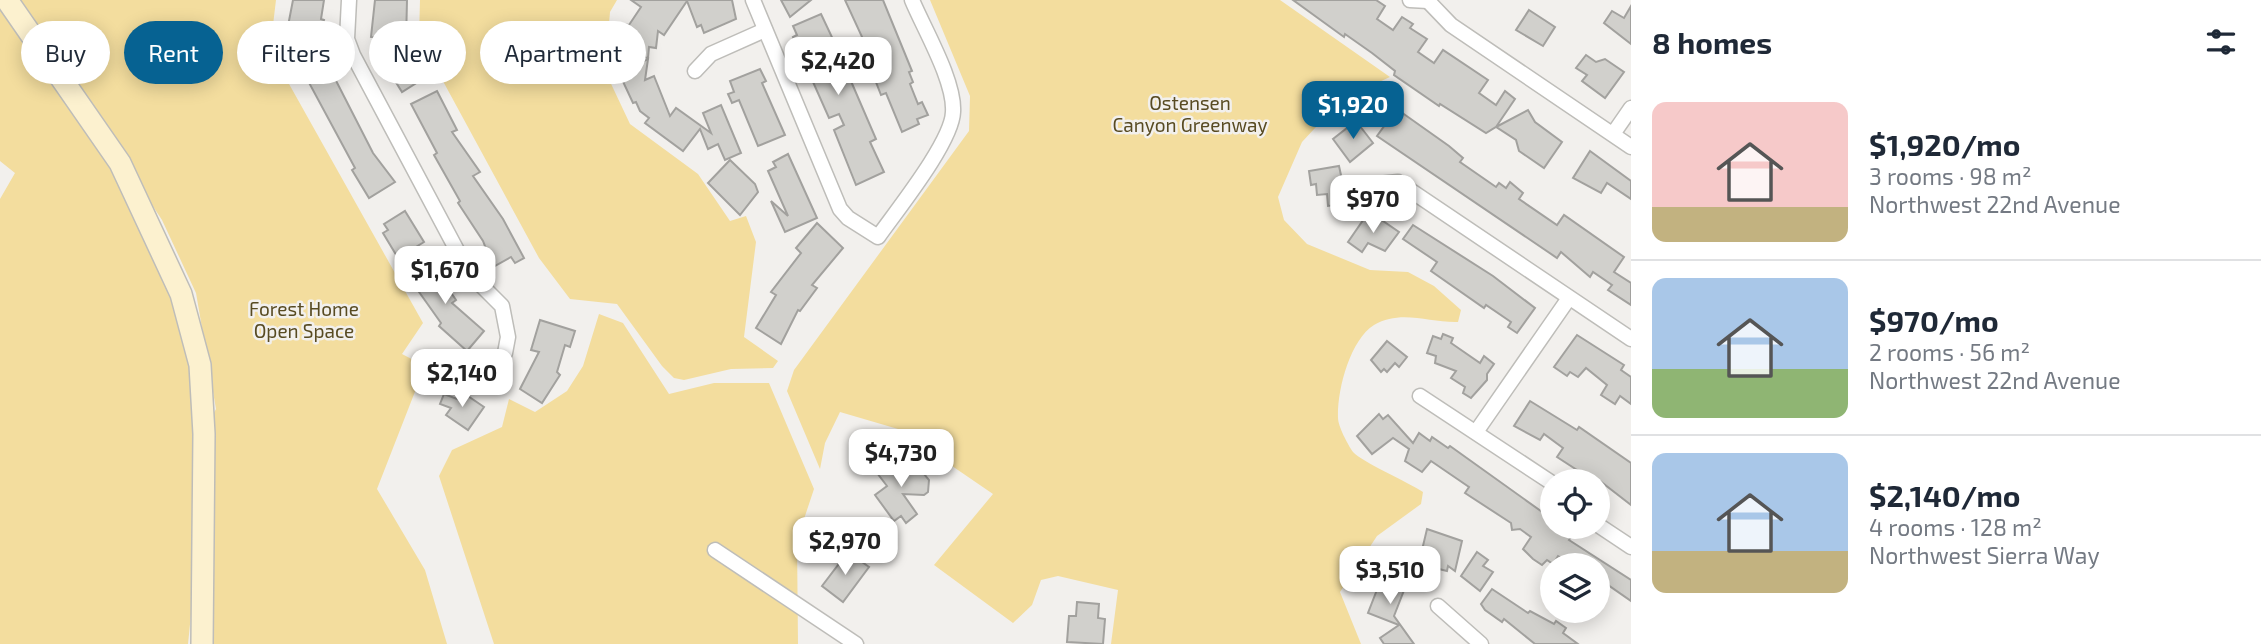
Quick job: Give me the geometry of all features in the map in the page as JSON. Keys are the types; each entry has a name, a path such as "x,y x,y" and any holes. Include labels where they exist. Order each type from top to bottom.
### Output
{"street":[{"path":"7,0 120,163 181,294 200,365 204,433 202,644"},
{"path":"349,0 347,39 353,55 469,273 502,306 508,337 505,353 493,375"},
{"path":"752,0 840,209 848,218 878,237 948,134 953,112 950,89 912,0"},
{"path":"1410,0 1428,1 1451,26 1631,147"},
{"path":"695,71 711,54 765,30"},
{"path":"1613,134 1631,108"},
{"path":"1379,184 1398,182 1631,339"},
{"path":"1476,432 1569,298"},
{"path":"1420,396 1540,475"},
{"path":"1610,533 1631,547"},
{"path":"715,550 856,644"},
{"path":"1438,606 1481,644"}],"green space":[{"name":"Forest Home Open Space","path":"16,0 276,0 273,21 237,21 237,84 289,84 423,323 402,354 425,366 377,489 425,570 447,644 208,644 207,425 216,409 196,293 162,220 72,84 110,84 110,21 30,21"},
{"path":"420,0 617,0 610,12 609,21 480,21 480,84 611,84 630,124 698,174 730,221 746,216 756,242 744,337 778,361 773,368 731,369 684,380 674,378 662,366 617,304 570,299 539,258 445,84 466,84 466,21 419,21"},
{"name":"Ostensen Canyon Greenway","path":"930,0 1280,0 1390,77 1342,99 1302,142 1278,197 1284,220 1307,244 1370,270 1408,272 1434,286 1461,310 1458,322 1405,317 1384,320 1374,325 1358,342 1343,380 1338,418 1353,452 1423,492 1421,504 1377,536 1340,592 1361,644 1111,644 1118,590 1058,576 1041,580 1032,605 1013,623 934,565 993,494 898,429 840,412 825,443 820,469 787,391 794,370 969,131 970,96"},
{"path":"0,3 21,34 21,84 56,84 112,166 154,252 196,365 199,535 188,644 0,644 0,199 15,173 0,161"},
{"path":"599,314 623,323 669,394 714,383 769,383 814,489 797,540 798,644 494,644 439,476 452,450 502,427 509,399 535,412 567,391 583,366"}],"building":[{"path":"293,0 324,0 321,19 324,21 289,21"},
{"path":"375,0 407,0 406,21 373,21"},
{"path":"631,0 732,0 736,19 704,33 701,25 697,27 687,1 664,35 658,31 656,48 649,47 648,58 646,21 632,21 641,7"},
{"path":"781,0 811,0 790,17"},
{"path":"845,0 883,0 912,71 909,72 913,82 910,84 918,104 922,102 928,115 917,119 919,124 902,132 886,93 881,95 874,77 878,75 870,56 866,57 859,40 863,39"},
{"path":"1293,0 1376,0 1385,6 1377,19 1393,30 1402,17 1413,24 1410,28 1427,39 1418,52 1434,63 1443,50 1488,80 1479,93 1496,105 1505,91 1515,99 1496,127 1486,133 1440,104 1439,106 1394,75 1395,71 1372,53 1345,34 1344,37"},
{"path":"1631,6 1631,44 1604,23 1612,11 1624,18"},
{"path":"1529,10 1555,27 1543,46 1516,30"},
{"path":"821,14 837,48 839,47 844,55 847,63 844,65 876,139 870,142 884,172 856,185 834,130 844,125 839,114 829,118 793,37 797,35 793,26"},
{"path":"1586,55 1596,62 1605,59 1624,72 1605,98 1582,81 1587,75 1576,68"},
{"path":"760,69 766,81 762,83 785,135 758,146 739,100 732,103 728,94 734,92 730,81"},
{"path":"654,76 670,116 676,108 711,133 703,113 721,105 741,153 725,160 718,144 708,149 700,129 683,151 645,123 649,118 640,111 636,102 633,103 624,84 646,84 646,80"},
{"path":"310,84 338,84 373,153 395,182 369,198 352,170 355,168"},
{"path":"397,84 415,84 402,92"},
{"path":"437,91 457,130 452,132 480,172 473,176 503,219 524,258 515,263 511,257 493,267 483,241 458,203 460,201 434,155 437,153 411,104"},
{"path":"1528,110 1535,122 1562,142 1544,168 1519,151 1516,140 1496,127"},
{"path":"1401,112 1449,146 1463,158 1460,162 1496,187 1499,183 1506,188 1510,182 1523,193 1519,199 1557,225 1564,215 1624,257 1614,272 1631,283 1631,305 1608,290 1612,285 1593,272 1590,277 1561,252 1557,258 1377,136 1393,114 1397,117"},
{"path":"1356,121 1373,143 1350,162 1333,139"},
{"path":"1590,151 1631,181 1631,199 1607,183 1601,193 1573,178"},
{"path":"788,154 817,218 785,232 771,201 788,216 768,171 776,167 773,162"},
{"path":"730,160 755,184 758,192 740,215 708,183"},
{"path":"1339,166 1346,198 1343,198 1344,204 1328,206 1327,194 1317,195 1316,184 1311,185 1309,171"},
{"path":"405,211 424,242 398,258 383,233 388,230 384,224"},
{"path":"1366,216 1377,224 1380,219 1399,232 1385,251 1368,243 1362,252 1348,242"},
{"path":"817,223 843,248 812,285 817,288 800,311 798,310 781,344 756,328 776,295 771,292 801,253 796,248"},
{"path":"1413,225 1493,276 1535,308 1517,333 1508,327 1511,322 1486,305 1484,308 1431,271 1437,262 1403,239"},
{"path":"428,259 456,300 452,303 484,331 467,351 439,326 441,323 407,275"},
{"path":"540,320 575,331 570,347 565,345 557,372 560,375 542,403 520,389 539,352 531,350"},
{"path":"1443,334 1453,338 1451,343 1480,363 1484,356 1494,364 1487,374 1487,380 1471,398 1463,393 1465,387 1451,378 1456,371 1435,363 1436,356 1427,353 1433,336 1441,339"},
{"path":"1577,335 1624,365 1621,370 1631,377 1631,404 1620,396 1615,404 1601,395 1607,385 1586,368 1578,377 1570,372 1567,376 1554,367"},
{"path":"1387,341 1407,357 1399,367 1395,363 1387,372 1384,369 1381,372 1371,360"},
{"path":"462,392 484,407 468,430 446,415 451,408 440,404 444,394 457,399"},
{"path":"1530,401 1577,430 1579,427 1631,463 1631,505 1610,489 1610,469 1576,469 1557,457 1563,448 1544,434 1540,440 1514,426"},
{"path":"1379,414 1383,419 1388,415 1413,443 1419,433 1430,441 1432,437 1448,448 1450,446 1540,510 1540,539 1570,539 1589,553 1540,553 1540,564 1523,549 1531,537 1520,529 1512,530 1511,523 1465,493 1469,487 1431,461 1422,472 1405,461 1409,449 1393,438 1372,454 1357,436"},
{"path":"896,460 905,472 916,464 929,480 928,492 924,495 903,494 917,514 906,523 901,516 894,521 875,495 887,486 874,469 886,461 890,465"},
{"path":"1427,529 1462,541 1455,571 1448,566 1447,571 1427,566 1429,560 1422,559"},
{"path":"848,552 869,567 843,602 822,586"},
{"path":"1477,552 1488,560 1483,566 1493,572 1480,591 1461,576"},
{"path":"1610,566 1631,580 1631,601 1610,586"},
{"path":"1381,569 1408,580 1394,616 1414,644 1384,644 1380,638 1399,625 1368,613 1380,582 1376,581"},
{"path":"1492,589 1528,613 1530,611 1540,616 1540,623 1559,623 1566,628 1563,633 1578,644 1535,644 1504,619 1502,622 1485,610 1481,604"},
{"path":"1077,602 1099,604 1098,618 1105,619 1103,644 1067,642 1069,616 1076,616"}]}
